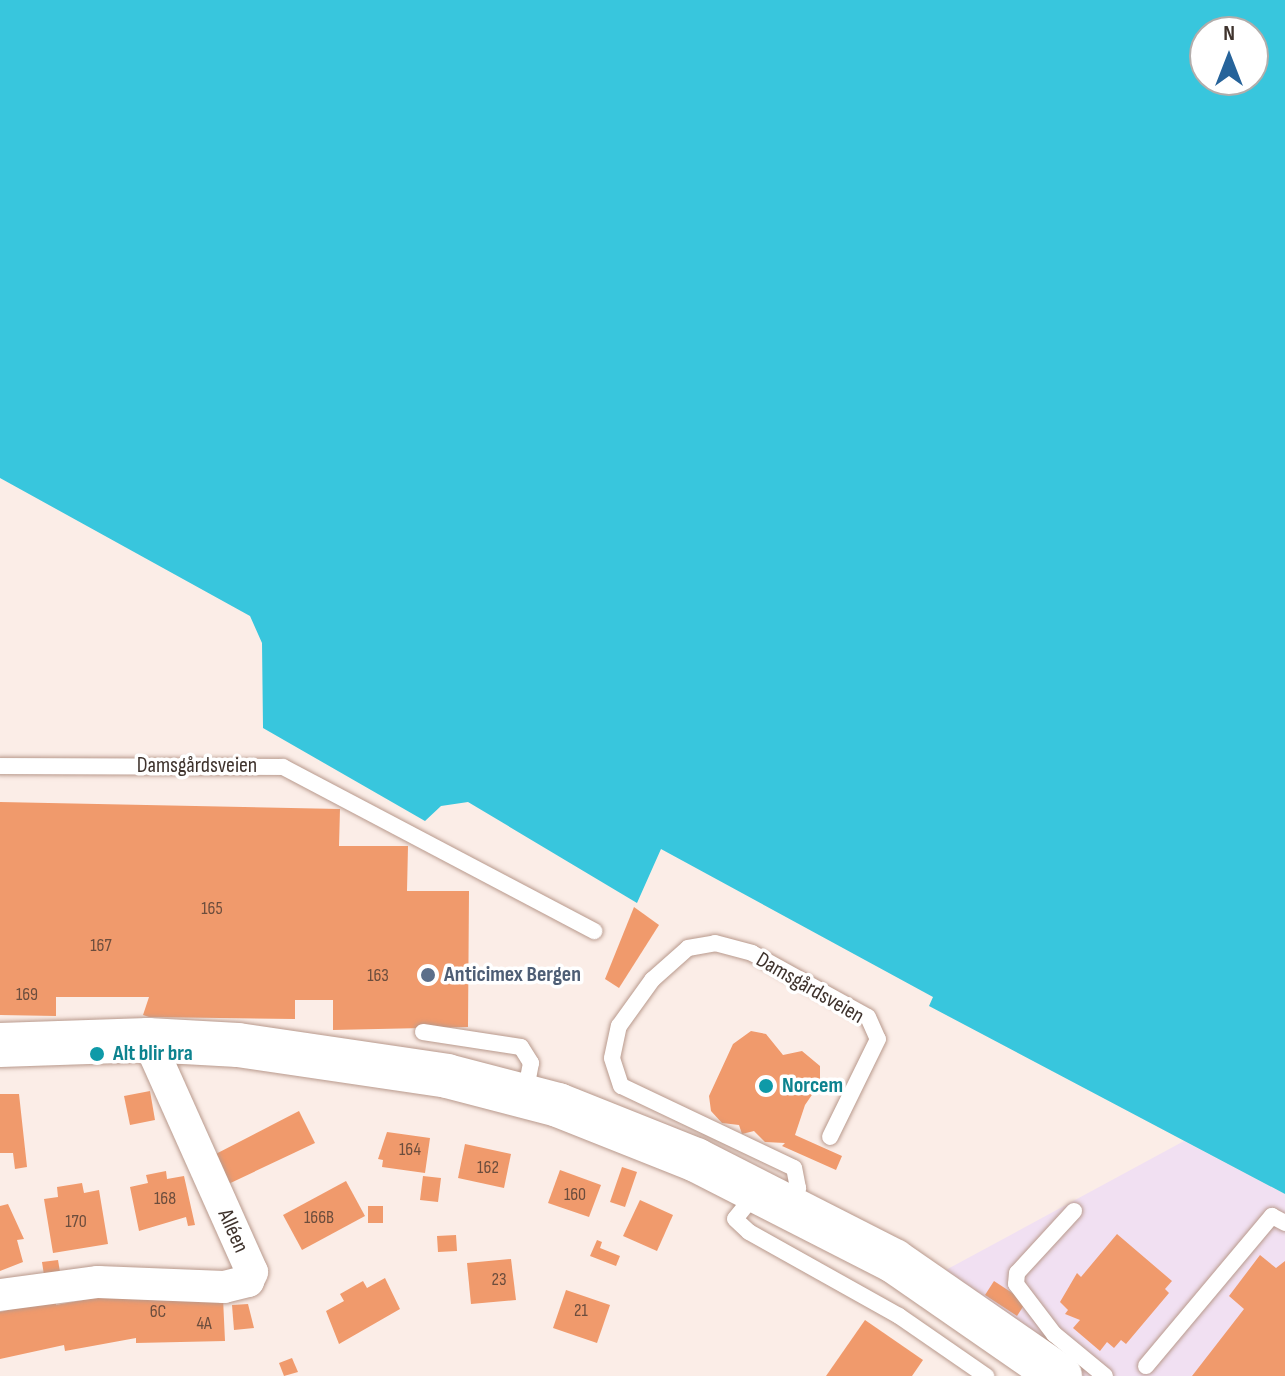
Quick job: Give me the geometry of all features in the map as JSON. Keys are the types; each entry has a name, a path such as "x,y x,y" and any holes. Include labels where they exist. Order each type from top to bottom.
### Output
{"street":[{"path":"0,1045 148,1040 238,1045 393,1066 525,1096 626,1131 773,1198 894,1261 1060,1376"},
{"name":"Alléen","path":"0,1295 98,1282 224,1287 248,1281 252,1272 148,1040"}],"lane":[{"name":"Damsgårdsveien","path":"0,766 283,767 594,931"},
{"name":"Damsgårdsveien","path":"830,1137 878,1039 868,1017 752,953 715,943 688,948 652,980 619,1026 612,1058 621,1086 794,1168 798,1188 735,1219 749,1232 899,1316 986,1376"},
{"path":"423,1032 521,1047 531,1063 525,1096"},
{"path":"1074,1211 1017,1273 1016,1284 1054,1334 1105,1376"},
{"path":"1146,1366 1272,1216 1285,1223"}],"shaded area":[{"path":"1184,1141 1285,1194 1285,1376 1063,1376 931,1278"}],"water":[{"path":"0,0 1285,0 1285,1194 929,1006 933,997 661,849 637,903 468,802 441,806 425,821 263,728 262,643 250,616 0,478"}],"building":[{"path":"0,802 340,809 339,846 408,846 407,891 469,891 468,1027 333,1030 333,1000 295,1000 295,1019 149,1017 143,1015 149,997 56,997 56,1016 0,1015"},
{"path":"634,907 659,925 619,988 605,979"},
{"name":"Norcem","path":"751,1031 766,1034 783,1055 802,1051 820,1066 820,1083 805,1105 795,1135 842,1156 836,1170 782,1146 785,1143 765,1142 754,1131 742,1134 739,1125 722,1123 711,1111 709,1096 733,1044"},
{"path":"150,1091 155,1120 130,1125 124,1096"},
{"path":"0,1094 19,1094 27,1167 15,1169 13,1153 0,1153"},
{"path":"299,1111 315,1143 222,1187 208,1158"},
{"path":"387,1132 430,1138 425,1173 382,1167 383,1160 378,1159"},
{"path":"465,1144 511,1154 504,1188 458,1178"},
{"path":"622,1167 637,1172 625,1207 610,1202"},
{"path":"560,1170 601,1185 589,1217 548,1203"},
{"path":"166,1171 167,1179 184,1176 195,1225 188,1226 186,1217 139,1231 130,1187 148,1183 146,1175"},
{"path":"423,1176 441,1178 438,1202 420,1200"},
{"path":"346,1181 365,1216 302,1250 283,1215"},
{"path":"82,1183 84,1193 99,1190 108,1244 53,1253 44,1199 58,1197 57,1187"},
{"path":"640,1200 673,1215 657,1251 623,1236"},
{"path":"8,1204 24,1239 17,1240 23,1262 0,1271 0,1206"},
{"path":"368,1206 383,1206 383,1223 368,1223"},
{"path":"1117,1234 1172,1281 1165,1289 1169,1293 1126,1344 1121,1340 1114,1348 1107,1342 1100,1351 1073,1328 1080,1320 1065,1314 1068,1310 1060,1302 1077,1273 1081,1277"},
{"path":"456,1235 457,1251 438,1252 437,1236"},
{"path":"597,1240 602,1242 600,1248 620,1256 616,1266 590,1256"},
{"path":"1260,1255 1276,1268 1285,1261 1285,1376 1192,1376 1244,1309 1229,1296"},
{"path":"511,1259 516,1300 471,1304 467,1263"},
{"path":"58,1260 60,1272 44,1275 42,1262"},
{"path":"385,1278 400,1309 339,1344 326,1311 344,1301 340,1294 363,1281 367,1288"},
{"path":"994,1281 1026,1302 1017,1316 985,1295"},
{"path":"566,1290 610,1305 597,1343 553,1328"},
{"path":"133,1291 223,1298 225,1341 136,1343 136,1338 65,1351 64,1345 0,1359 0,1312 55,1299 56,1305"},
{"path":"248,1304 254,1328 234,1330 232,1305"},
{"path":"865,1320 923,1360 912,1376 826,1376"},
{"path":"292,1358 298,1372 284,1376 279,1363"}],"place":[{"name":"Anticimex Bergen","path":"428,975"},
{"name":"Alt blir bra","path":"97,1054"},
{"name":"Norcem","path":"766,1086"}]}
